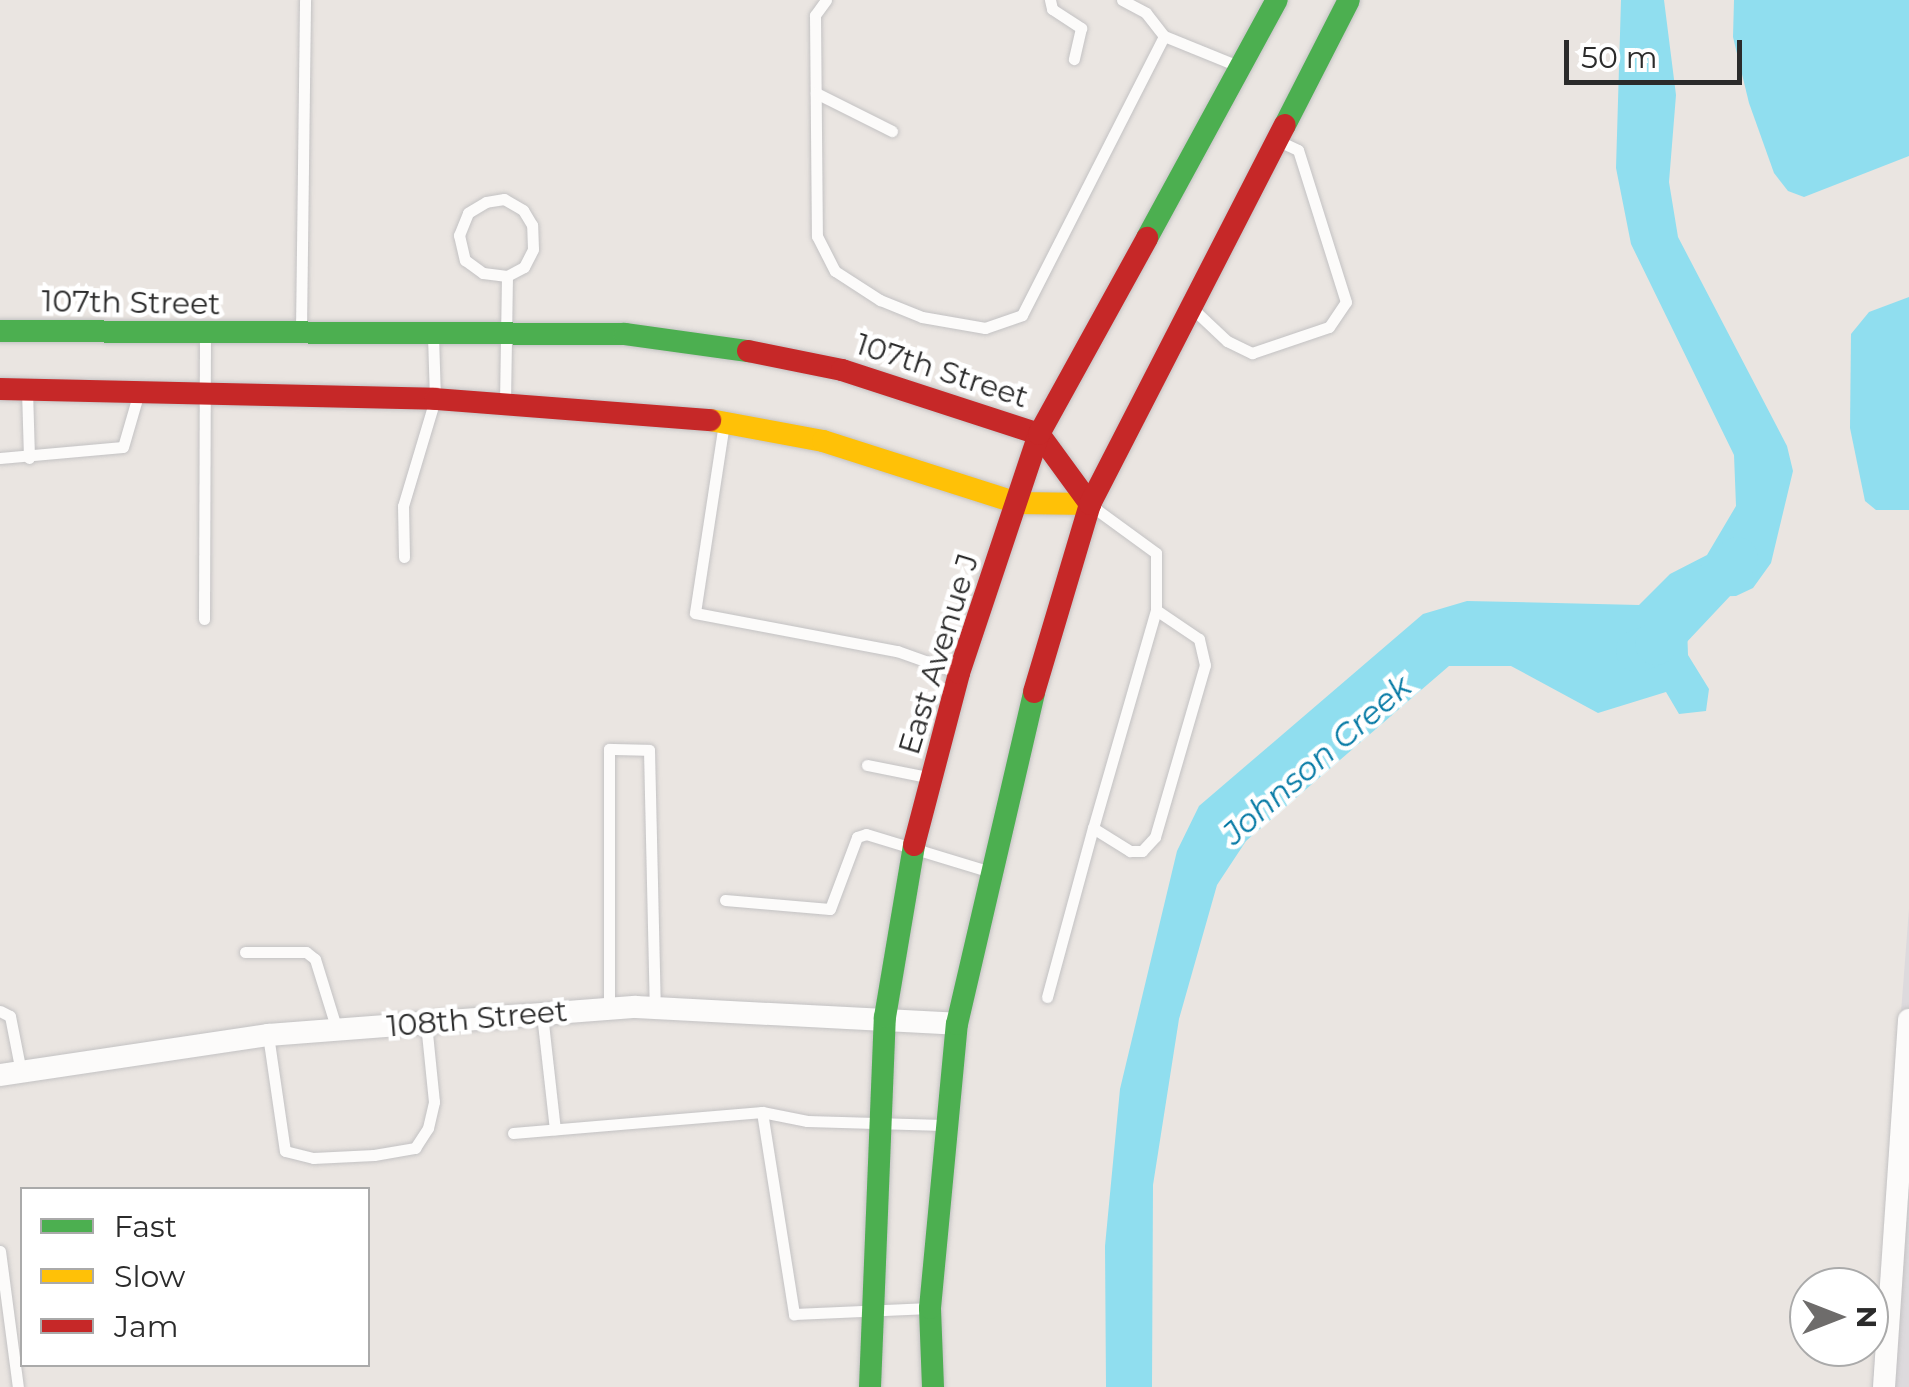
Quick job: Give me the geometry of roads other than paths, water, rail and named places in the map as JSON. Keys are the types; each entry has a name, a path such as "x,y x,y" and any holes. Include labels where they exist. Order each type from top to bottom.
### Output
{"street":[{"name":"East Avenue J","path":"870,1387 885,1016 912,848 960,674 1038,434 1276,0"},
{"path":"934,1387 930,1308 942,1125 957,1024 988,871 1044,650 1090,504 1281,142 1349,0"},
{"name":"107th Street","path":"0,331 205,336 626,334 716,344 842,370 1038,434 1090,504"},
{"path":"0,389 505,402 724,423 823,441 1017,503 1090,504"},
{"name":"108th Street","path":"10,1073 268,1035 608,1009 885,1016 957,1024"},
{"path":"1884,1387 1909,1020"}],"lane":[{"path":"301,335 304,0"},
{"path":"826,0 816,15 816,236 835,271 922,317 986,328 1022,315 1164,36"},
{"path":"1050,0 1052,9 1081,28 1074,58"},
{"path":"1122,0 1146,13 1164,36 1241,67"},
{"path":"816,93 892,131"},
{"path":"1193,308 1227,342 1252,354 1329,328 1346,302 1298,150 1281,142"},
{"path":"505,402 507,276 528,258 532,226 523,210 504,199 486,202 468,213 459,235 464,260 484,273 507,276"},
{"path":"404,557 403,506 435,399 434,334"},
{"path":"204,619 205,336"},
{"path":"28,390 29,458"},
{"path":"0,458 123,447 139,392"},
{"path":"724,423 696,613 897,651 960,674"},
{"path":"1047,996 1156,610 1156,552 1090,504"},
{"path":"1093,828 1130,851 1142,851 1154,837 1205,665 1199,639 1156,610"},
{"path":"608,1009 609,748 650,750 655,1008"},
{"path":"867,764 933,778"},
{"path":"725,900 830,909 857,837 866,834 988,871"},
{"path":"244,952 306,952 315,959 337,1030"},
{"path":"0,1011 10,1016 10,1073"},
{"path":"542,1014 555,1128"},
{"path":"268,1035 285,1152 314,1158 374,1155 415,1148 428,1128 434,1102 426,1023"},
{"path":"762,1112 794,1314 930,1308"},
{"path":"513,1133 762,1112 942,1125"},
{"path":"0,1251 18,1387"}],"water":[{"path":"1621,0 1664,0 1676,95 1669,182 1678,237 1787,446 1793,471 1771,563 1753,588 1736,596 1686,597 1688,655 1709,689 1706,711 1679,714 1666,692 1598,713 1511,666 1449,666 1246,841 1217,885 1179,1019 1153,1185 1152,1387 1106,1387 1105,1246 1120,1089 1177,851 1199,806 1423,614 1467,601 1639,605 1670,574 1707,555 1736,506 1734,455 1631,244 1616,168"},
{"path":"1734,0 1909,0 1909,156 1804,197 1788,191 1774,173 1749,103 1733,37"},
{"path":"1909,297 1909,510 1876,510 1865,501 1850,428 1851,334 1869,312"}],"waterway":[{"name":"Johnson Creek","path":"1637,651 1656,644 1737,558"}]}
